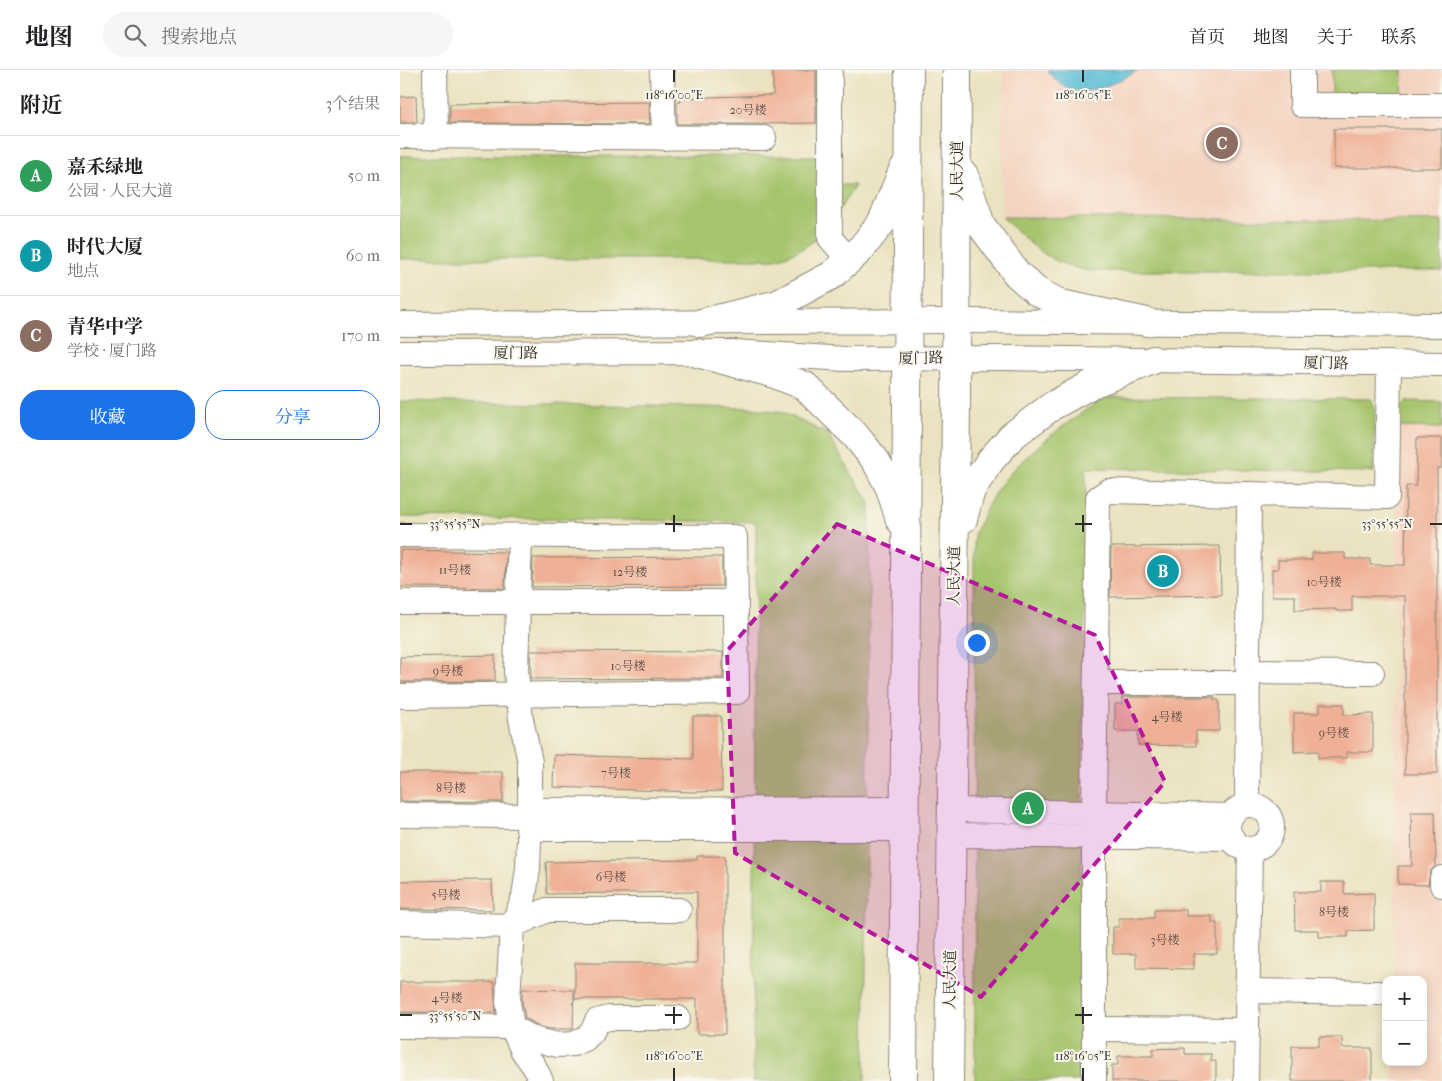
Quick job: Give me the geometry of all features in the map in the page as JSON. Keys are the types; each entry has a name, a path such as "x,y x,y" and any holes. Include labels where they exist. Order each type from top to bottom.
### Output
{"main road":[{"path":"903,1081 909,358 909,70"},
{"name":"人民大道","path":"949,1081 957,70"},
{"path":"700,323 778,304 832,275 860,250 882,222 909,154"},
{"path":"957,154 981,225 1017,274 1036,291 1062,304 1147,322"},
{"path":"697,353 772,373 805,386 856,435 876,461 890,488 907,542"},
{"path":"954,550 971,490 990,461 1012,436 1052,406 1092,384 1153,360"}],"street":[{"path":"435,70 436,136"},
{"path":"662,70 664,138"},
{"path":"830,70 830,238 849,260"},
{"path":"1302,70 1302,105 1442,105"},
{"path":"400,136 764,138"},
{"name":"厦门路","path":"400,324 956,321 1442,325"},
{"name":"厦门路","path":"400,353 734,352 846,358 1442,364"},
{"path":"1094,1081 1094,814 1098,498 1108,491 1387,497 1389,364"},
{"path":"1246,1081 1248,991 1240,827 1248,678 1249,494"},
{"path":"400,536 735,537 738,692 400,696"},
{"path":"520,536 516,672 520,719 530,762 528,868 524,897 512,926 508,1002 512,1027 541,1081"},
{"path":"400,602 736,602"},
{"path":"1096,683 1372,673"},
{"path":"952,823 1094,814 1240,827"},
{"path":"400,816 905,819"},
{"path":"952,823 1094,837 1240,827"},
{"path":"1442,878 1442,885"},
{"path":"400,923 512,926 547,910 679,910"},
{"path":"1248,991 1378,993"},
{"path":"400,1026 512,1027 536,1040 558,1045 573,1044 585,1039 592,1032 597,1021 609,1018 678,1018"},
{"path":"1094,1029 1247,1030"}],"highlighted area":[{"path":"837,524 1095,635 1165,782 981,997 735,853 727,651"}],"shaded area":[{"path":"1003,70 1442,70 1442,221 1002,217"},
{"path":"1397,427 1442,428 1442,1081 1393,1081 1393,1066 1427,1066 1427,976 1394,976"}],"green space":[{"path":"1332,70 1403,70 1402,100 1332,99"},
{"path":"400,156 822,156 822,185 855,185 835,215 812,242 795,252 776,259 400,259"},
{"path":"1002,217 1442,221 1442,271 1091,271 1076,268 1052,259 1032,245"},
{"path":"1105,397 1371,399 1375,411 1373,472 1086,468 1079,1081 975,1081 974,534 995,493 1018,465 1031,452 1075,417"},
{"path":"400,401 752,408 783,412 827,434 870,503 865,1081 753,1081 756,522 400,517"},
{"path":"1406,401 1442,402 1442,428 1397,427 1399,410"}],"water":[{"path":"1047,70 1138,70 1106,86 1079,91 1064,87"}],"building":[{"path":"773,70 816,70 816,123 677,124 677,102 681,102 680,98 773,95"},
{"path":"416,96 417,122 400,122 400,97"},
{"path":"649,102 650,124 450,123 450,104"},
{"path":"1334,129 1442,129 1442,168 1334,168"},
{"path":"1417,438 1442,438 1442,468 1437,468 1437,774 1405,774 1405,596 1352,596 1352,611 1336,611 1336,609 1295,610 1295,596 1272,596 1272,569 1278,569 1278,560 1312,560 1312,553 1345,553 1345,559 1370,559 1370,565 1405,565 1406,486 1416,486"},
{"path":"1220,546 1221,595 1110,597 1111,547"},
{"path":"400,550 506,552 505,588 400,587"},
{"path":"722,557 722,586 532,587 533,558"},
{"path":"530,651 723,652 723,678 531,679"},
{"path":"495,655 495,681 400,682 400,657"},
{"path":"1122,697 1214,697 1214,700 1219,700 1219,731 1196,731 1196,746 1138,745 1138,731 1115,731 1115,704 1122,704"},
{"path":"1320,704 1344,704 1344,715 1373,714 1373,752 1347,752 1347,758 1318,758 1318,751 1294,752 1294,713 1320,713"},
{"path":"693,716 721,716 722,791 694,792 553,787 554,755 693,759"},
{"path":"400,772 503,772 503,802 400,801"},
{"path":"1411,812 1435,812 1436,862 1430,872 1428,885 1398,884 1398,866 1412,866"},
{"path":"697,856 725,856 725,1034 697,1034 697,999 575,999 575,963 697,963 697,892 547,894 546,862 697,860"},
{"path":"492,880 493,910 400,909 400,881"},
{"path":"1321,882 1344,882 1344,894 1374,893 1374,930 1348,931 1348,937 1319,937 1319,930 1295,930 1294,892 1321,892"},
{"path":"1154,910 1186,910 1186,916 1212,916 1212,923 1217,923 1217,954 1194,954 1194,969 1136,968 1136,954 1113,954 1113,927 1119,927 1119,918 1154,918"},
{"path":"400,982 494,982 496,1013 400,1012"},
{"path":"522,989 574,990 573,1029 541,1027 525,1018"},
{"path":"1319,1037 1342,1037 1342,1048 1372,1048 1372,1081 1292,1081 1292,1046 1319,1046"},
{"path":"1185,1048 1185,1054 1211,1054 1211,1061 1216,1061 1216,1081 1112,1081 1112,1065 1118,1065 1118,1056 1153,1056 1153,1049"}],"place":[{"name":"青华中学","path":"1222,143"},
{"name":"时代大厦","path":"1163,571"},
{"name":"嘉禾绿地","path":"1028,808"}]}
